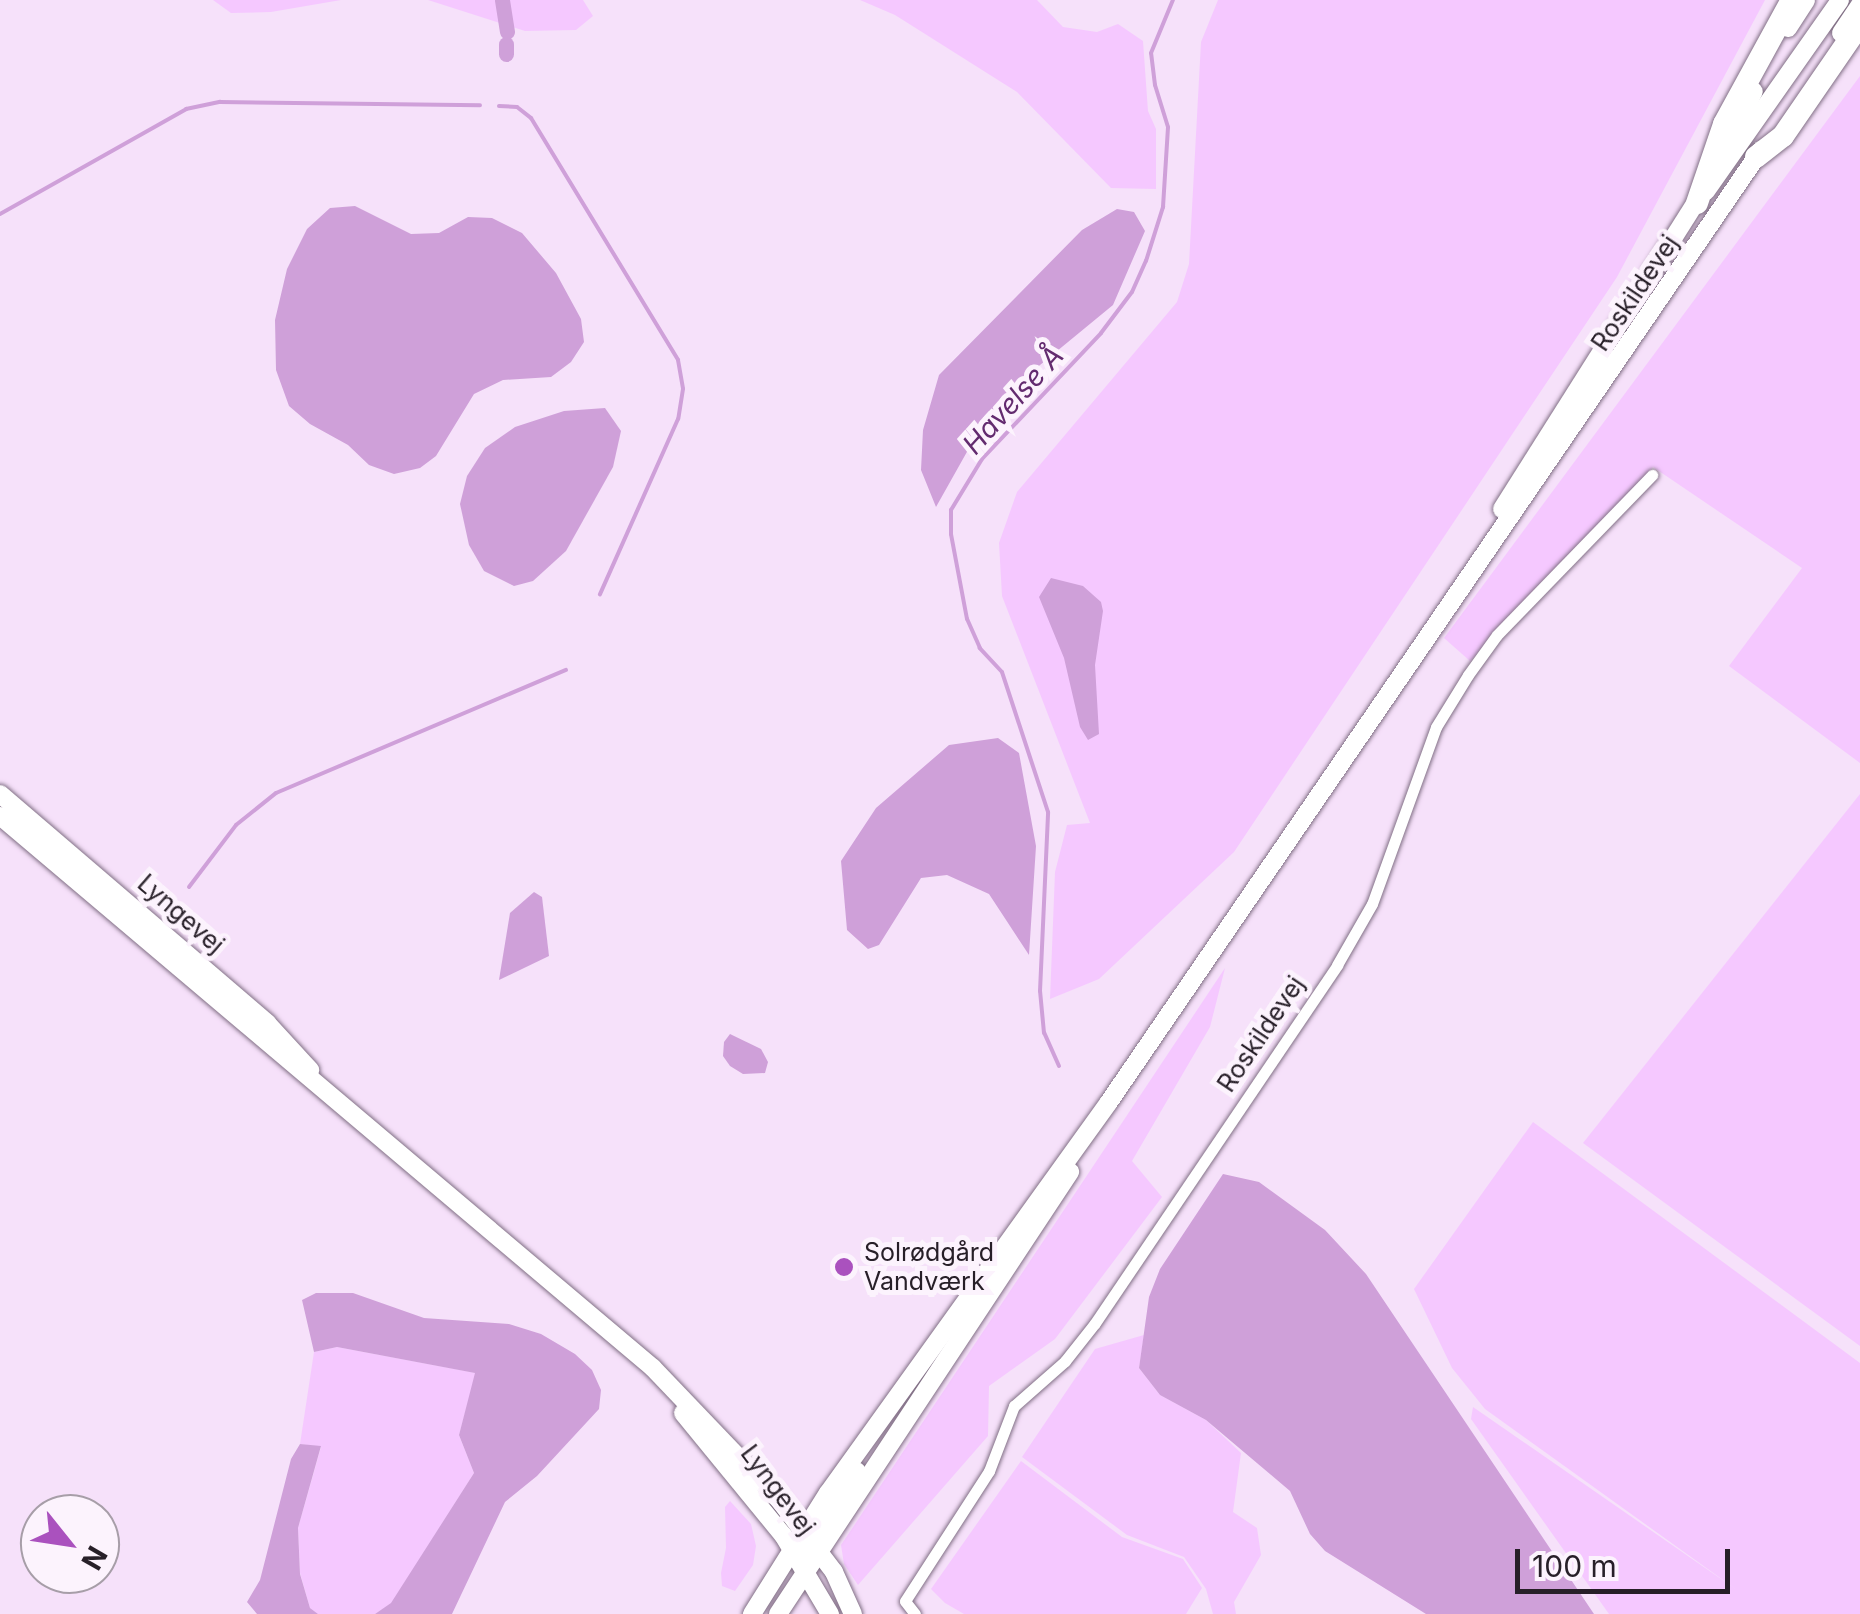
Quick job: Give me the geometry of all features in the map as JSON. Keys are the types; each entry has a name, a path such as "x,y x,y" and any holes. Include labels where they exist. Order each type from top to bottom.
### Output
{"highway":[{"path":"1697,203 1724,124 1792,0"},
{"path":"1756,157 1783,136 1860,24"}],"main road":[{"name":"Roskildevej","path":"1697,203 1806,0"},
{"name":"Roskildevej","path":"1446,605 1542,442 1697,203 1840,0"},
{"name":"Roskildevej","path":"811,1542 947,1327 1109,1102 1860,5"},
{"name":"Lyngevej","path":"0,794 267,1022 320,1083 627,1350 653,1368 726,1440 811,1542"},
{"name":"Lyngevej","path":"0,816 293,1066 320,1083"},
{"name":"Roskildevej","path":"811,1542 1005,1275 1109,1102"},
{"name":"Lyngevej","path":"627,1350 724,1461 799,1560"},
{"path":"766,1614 811,1542"},
{"path":"752,1614 811,1542"},
{"path":"811,1542 848,1598 853,1614"},
{"path":"778,1614 799,1560"},
{"path":"799,1560 830,1614"}],"street":[{"name":"Roskildevej","path":"915,1614 905,1601 989,1471 1014,1406 1065,1361 1095,1323 1337,965 1378,889 1436,727 1468,675 1497,636 1652,476"}],"shaded area":[{"path":"213,0 341,0 271,12 231,13"},
{"path":"428,0 583,0 593,16 576,30 525,31"},
{"path":"860,0 1037,0 1063,27 1097,32 1118,24 1143,41 1148,111 1156,129 1156,189 1111,188 1017,92 895,15"},
{"path":"1218,0 1765,0 1617,277 1234,852 1099,979 1050,999 1055,872 1067,825 1090,823 1002,596 999,543 1017,492 1177,302 1189,264 1201,42"},
{"path":"1860,76 1860,763 1729,666 1802,568 1653,467 1470,661 1444,638"},
{"path":"355,206 411,234 439,233 468,217 492,218 522,233 556,273 581,319 584,342 571,362 551,377 503,380 474,394 436,456 420,468 394,474 369,465 348,445 310,424 289,406 276,370 275,320 287,269 307,229 330,208"},
{"path":"1117,209 1134,212 1145,231 1113,305 1023,379 977,434 936,507 921,470 923,430 939,375 1082,230"},
{"path":"605,408 621,431 613,467 566,551 533,581 514,586 484,571 469,545 460,504 467,476 485,448 515,427 564,411"},
{"path":"1051,578 1083,586 1101,602 1095,665 1099,734 1088,740 1080,727 1064,658 1039,597"},
{"path":"998,738 1019,753 1036,846 1029,955 989,894 947,875 921,878 879,945 868,949 847,930 841,861 876,808 949,745"},
{"path":"1860,794 1860,1346 1583,1143"},
{"path":"534,892 542,897 549,956 499,980 510,913"},
{"path":"1225,968 1210,1027 1132,1161 1162,1197 1055,1339 989,1386 988,1436 858,1585 844,1564 841,1545"},
{"path":"730,1034 761,1049 768,1062 765,1073 743,1074 730,1066 723,1056 724,1042"},
{"path":"1533,1122 1860,1363 1860,1614 1609,1614 1471,1419 1473,1407 1737,1590 1485,1409 1452,1368 1414,1289"},
{"path":"1223,1174 1259,1182 1325,1230 1366,1274 1594,1614 1426,1614 1325,1551 1310,1534 1290,1491 1206,1420 1160,1395 1139,1368 1149,1297 1160,1269"},
{"path":"316,1293 353,1293 424,1318 509,1324 541,1334 575,1354 592,1370 601,1390 599,1409 537,1476 505,1502 452,1614 375,1614 391,1603 474,1473 459,1435 475,1373 337,1347 314,1352 302,1300"},
{"path":"1144,1335 1139,1368 1160,1395 1206,1420 1241,1453 1233,1512 1257,1528 1261,1555 1234,1602 1236,1614 1213,1614 1206,1589 1184,1557 1127,1535 1022,1457 1095,1349"},
{"path":"337,1347 476,1373 459,1435 474,1473 391,1604 375,1614 318,1614 310,1608 300,1573 298,1528 321,1447 300,1444 314,1352"},
{"path":"300,1444 321,1446 298,1528 300,1574 310,1608 318,1614 257,1614 247,1602 260,1580 291,1459"},
{"path":"1021,1461 1122,1537 1183,1559 1202,1588 1186,1614 964,1614 945,1603 931,1589"},
{"path":"730,1501 751,1524 756,1546 753,1565 735,1591 722,1586 721,1573 726,1548 725,1507"}],"waterway":[{"path":"502,0 507,32"},
{"name":"Havelse Å","path":"1059,1066 1044,1033 1040,991 1048,812 1002,672 980,648 967,619 951,534 951,510 982,459 1101,333 1132,292 1146,261 1163,207 1168,127 1155,85 1151,53 1173,0"},
{"path":"506,44 506,54"},
{"path":"0,214 186,109 220,102 480,105"},
{"path":"499,106 517,107 531,118 678,360 683,389 678,419 600,594"},
{"path":"189,887 236,825 276,793 566,670"}],"place":[{"name":"Solrødgård Vandværk","path":"844,1267"}]}
